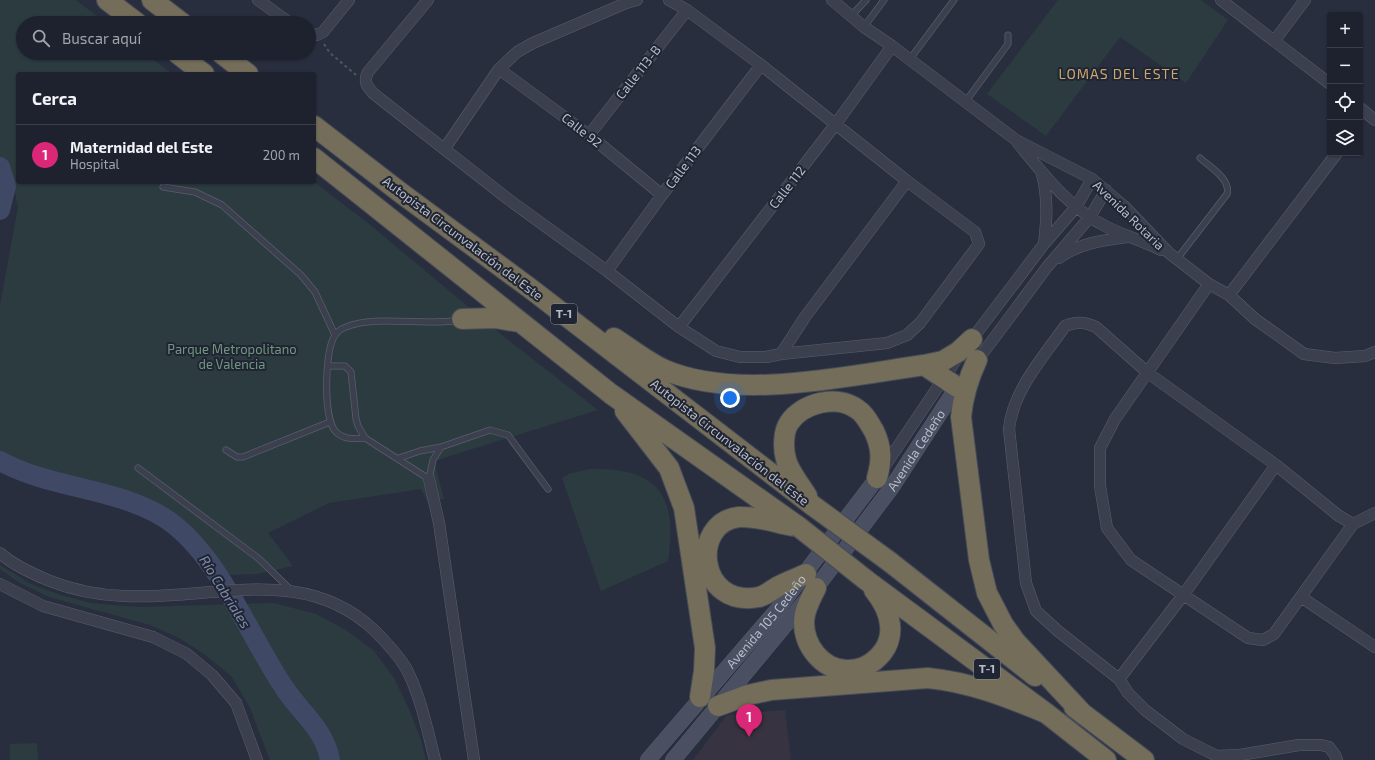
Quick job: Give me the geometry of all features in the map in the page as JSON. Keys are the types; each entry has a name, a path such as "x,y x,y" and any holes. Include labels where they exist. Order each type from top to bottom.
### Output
{"highway":[{"path":"107,0 128,16"},
{"path":"152,0 173,16"},
{"path":"186,60 201,72"},
{"path":"230,60 245,72"},
{"name":"Autopista Circunvalación del Este","path":"316,128 401,193 531,289 812,505 890,562 965,623 1144,760"},
{"name":"Autopista Circunvalación del Este","path":"316,160 611,394 799,527 866,580 1046,713 1106,760"},
{"path":"462,319 472,312 476,305 472,283"},
{"path":"531,289 570,310 665,370 701,381 738,385 791,383 924,365 943,361 958,352 972,339"},
{"path":"462,319 495,318 521,322"},
{"path":"977,360 967,382 962,400 961,417 979,560 987,593 1002,624 1015,641 1084,715"},
{"path":"924,365 950,383"},
{"path":"611,394 669,468 684,508 705,648 704,671 700,697"},
{"path":"812,505 786,460 784,440 788,424 799,413 817,403 833,402 846,404 856,408 865,417 877,437 880,448 882,461 877,478"},
{"path":"799,527 739,517 725,521 713,532 707,551 708,567 713,579 723,592 735,596 749,597 761,596 811,581 804,622 806,641 815,655 828,665 846,670 865,667 879,658 888,643 890,626 886,608 866,580"},
{"path":"718,706 748,695 771,690 928,678 954,680 979,687 1046,713"}],"main road":[{"name":"Avenida Cedeño","path":"718,706 811,581 892,488 950,383"},
{"name":"Avenida 105 Cedeño","path":"648,760 700,697 777,610 811,581 877,478"},
{"path":"673,760 718,706"}],"street":[{"path":"258,0 280,16"},
{"path":"316,33 323,32 349,0"},
{"path":"428,0 368,72 365,77 366,84 374,94 508,198 607,271 679,327 716,351 740,357 766,357 887,342 908,335 920,322 979,244 975,232 835,125 761,65 687,10 669,0"},
{"path":"445,148 500,69 517,52 533,42 626,3 637,0"},
{"name":"Avenida Rotaria","path":"832,0 864,27 910,59 1016,140 1092,179 1106,190 1173,256 1210,284 1230,295 1255,319 1304,354 1335,358 1365,356 1375,352"},
{"path":"1221,0 1275,40 1327,82"},
{"path":"1275,40 1305,0"},
{"name":"Calle 113-B","path":"589,135 687,10"},
{"name":"Calle 112","path":"679,327 835,125 892,46"},
{"name":"Calle 113","path":"607,271 662,195 761,65"},
{"name":"Calle 92","path":"500,69 589,135 662,195"},
{"path":"1016,140 1041,171 1076,207 1090,217 1128,237 1173,256"},
{"path":"1230,295 1335,156"},
{"path":"1041,171 1047,194 1048,212 1044,244"},
{"name":"Avenida Cedeño","path":"877,478 950,383 972,339 1044,244 1076,207 1092,179"},
{"path":"781,354 805,317 907,181"},
{"name":"Avenida Cedeño","path":"950,383 977,360 1047,267 1090,217 1106,190"},
{"path":"1047,267 1062,256 1079,247 1098,241 1128,237"},
{"path":"1210,284 1115,419 1100,448 1100,486 1107,528 1131,560 1248,638 1263,640 1274,634 1354,524 1375,513"},
{"path":"1337,760 1336,755 1329,747 1321,745 1299,745 1240,755 1217,756 1183,739 1145,710 1128,693 1119,679 1058,631 1036,611 1026,583 1009,429 1011,412 1020,392 1065,326 1074,322 1086,323 1096,327 1148,373 1276,465 1339,516 1354,524"},
{"path":"1119,679 1184,594 1276,465"},
{"path":"429,479 439,523 474,760"},
{"path":"0,553 33,574 62,585 92,593 124,596 155,596 269,588 292,591 319,598 346,610 365,622 386,642 406,668 422,706 435,760"},
{"path":"0,584 43,606 153,637 187,654 212,675 236,704 257,760"},
{"path":"1301,597 1375,647"}],"lane":[{"path":"851,16 866,0"},
{"path":"864,27 884,0"},
{"path":"910,59 954,0"},
{"path":"966,101 1008,44 1008,35"},
{"path":"1173,256 1228,194 1226,181 1200,158"},
{"path":"163,187 204,195 228,210 301,275 315,292 335,335"},
{"path":"365,438 354,439 344,437 336,432 330,422 326,381 331,344 335,335 346,327 364,323 452,321 462,319"},
{"path":"328,366 345,366 352,372 356,419 365,438 399,458 429,479 433,460 441,447"},
{"path":"226,450 237,457 243,457 330,422"},
{"path":"399,458 420,451 441,447 490,430 501,432 508,435 513,441 548,489"},
{"path":"138,468 258,558 292,591"}],"path":[{"path":"316,37 330,53 357,76 365,77"}],"shaded area":[{"path":"785,710 791,760 693,760 727,715"}],"green space":[{"name":"Parque Metropolitano de Valencia","path":"0,0 76,0 97,16 16,16 16,60 154,60 169,72 16,72 16,184 316,184 368,223 502,335 598,410 434,461 444,499 427,501 421,489 329,503 268,533 293,566 257,574 230,575 197,541 171,520 127,503 71,485 26,476 0,460 0,305 18,207 13,183 0,162"},
{"path":"1058,0 1201,0 1228,20 1186,83 1120,37 1046,136 987,94"},
{"path":"589,469 613,470 632,473 647,480 658,490 666,502 670,518 668,561 601,591 562,478 569,474"},
{"path":"0,565 31,584 61,595 91,603 139,607 274,603 316,614 346,630 374,651 394,678 409,709 421,740 426,760 270,760 250,708 232,677 204,654 179,638 150,625 49,597 18,582 0,569"},
{"path":"37,743 38,760 10,760 10,744"}],"waterway":[{"name":"Río Cabriales","path":"0,167 6,186 0,210"},
{"name":"Río Cabriales","path":"0,461 40,477 103,493 144,507 163,517 182,532 200,551 216,572 285,689 318,731 327,749 330,760"}],"place":[{"name":"Maternidad del Este","path":"749,737"}],"district":[{"name":"LOMAS DEL ESTE","path":"1119,74"}]}
